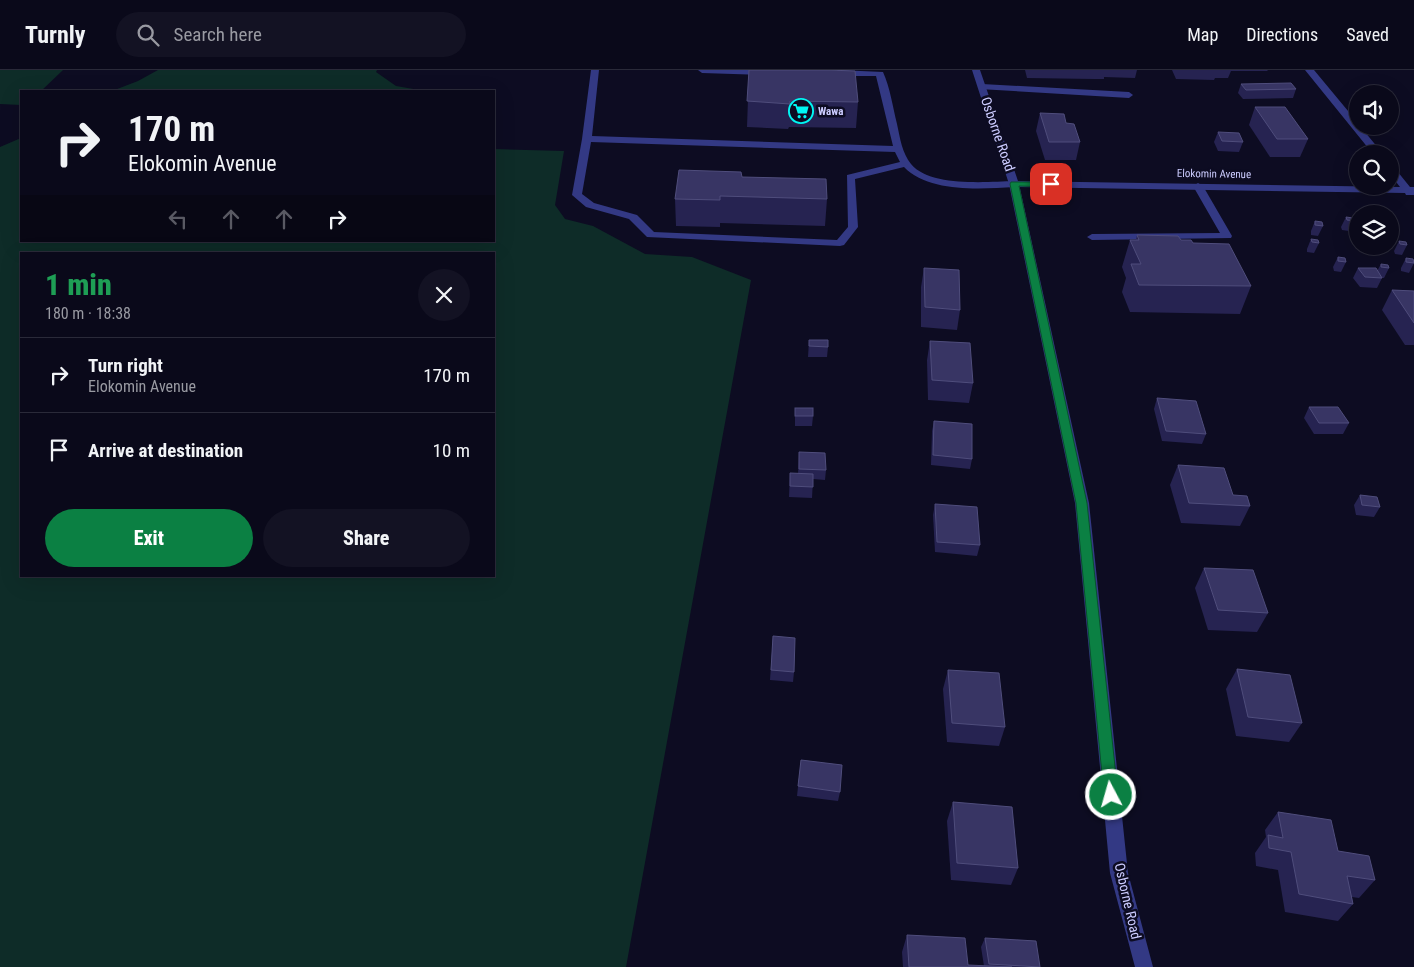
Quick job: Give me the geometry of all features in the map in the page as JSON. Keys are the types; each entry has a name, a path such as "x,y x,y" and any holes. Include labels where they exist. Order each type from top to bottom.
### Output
{"street":[{"path":"595,70 587,140 898,149"},
{"path":"702,70 771,72"},
{"name":"Osborne Road","path":"976,70 1014,184 1082,503 1119,873 1144,967"},
{"path":"1309,70 1371,145"},
{"path":"830,73 880,74 898,149 906,164"},
{"path":"982,87 1129,95"},
{"name":"Elokomin Avenue","path":"906,164 916,174 948,183 972,186 1014,184 1198,186 1412,192"},
{"path":"1399,178 1412,192"},
{"path":"1092,237 1226,236 1198,186"}],"lane":[{"path":"587,140 577,194 590,205 633,217 651,236 840,243 853,227 850,177 906,164"}],"green space":[{"path":"0,70 63,70 42,90 20,90 20,105 0,104"},
{"path":"158,70 377,70 376,72 396,86 419,90 115,90 138,81"},
{"path":"20,138 20,242 495,242 495,149 564,151 555,205 565,219 593,226 645,254 692,257 751,280 626,967 0,967 0,147"}],"building":[{"path":"749,70 855,71 858,102 790,101 790,104 747,101"},
{"path":"1291,83 1296,89 1246,90 1241,84"},
{"path":"1255,107 1285,107 1308,139 1277,139"},
{"path":"1040,113 1064,114 1066,123 1074,124 1080,142 1049,142"},
{"path":"1218,132 1239,133 1243,142 1222,141"},
{"path":"679,170 741,172 742,177 826,179 827,199 720,196 720,200 675,199"},
{"path":"1315,221 1322,222 1323,226 1315,225"},
{"path":"1137,235 1178,236 1181,240 1191,240 1193,243 1229,244 1251,286 1139,285 1131,264 1141,264 1130,240 1139,240"},
{"path":"1311,239 1318,240 1319,243 1312,242"},
{"path":"1399,241 1406,242 1407,245 1400,244"},
{"path":"1338,257 1345,258 1346,262 1338,261"},
{"path":"1406,258 1413,259 1414,263 1406,262"},
{"path":"1381,264 1388,265 1389,268 1381,267"},
{"path":"924,268 959,270 960,310 925,307"},
{"path":"1358,268 1376,268 1382,278 1365,277"},
{"path":"1392,290 1414,291 1414,323"},
{"path":"809,340 828,340 828,347 809,346"},
{"path":"930,341 970,343 973,383 932,380"},
{"path":"1157,398 1196,401 1206,434 1166,431"},
{"path":"1309,407 1338,407 1349,423 1319,423"},
{"path":"795,408 813,408 813,416 795,416"},
{"path":"934,421 972,424 972,459 933,455"},
{"path":"799,452 825,453 826,470 799,469"},
{"path":"1178,465 1224,468 1233,495 1247,496 1250,506 1189,503"},
{"path":"790,473 813,474 813,487 790,486"},
{"path":"1360,495 1377,497 1380,507 1362,505"},
{"path":"935,504 977,507 980,545 937,542"},
{"path":"1204,568 1253,570 1268,613 1218,610"},
{"path":"773,636 795,638 794,672 771,670"},
{"path":"1237,669 1290,675 1302,723 1248,717"},
{"path":"948,670 999,673 1005,727 952,723"},
{"path":"801,760 842,765 840,792 798,786"},
{"path":"953,802 1012,807 1018,868 957,863"},
{"path":"1278,812 1331,820 1338,851 1369,856 1375,880 1347,876 1353,904 1299,894 1291,852 1269,848 1268,835 1283,838"},
{"path":"907,935 965,938 968,965 1012,967 909,967"},
{"path":"985,938 1036,941 1040,967 989,964"}],"place":[{"name":"Wawa","path":"801,111"}],"route":[{"path":"1051,184 1014,184 1082,503 1111,795"}]}
